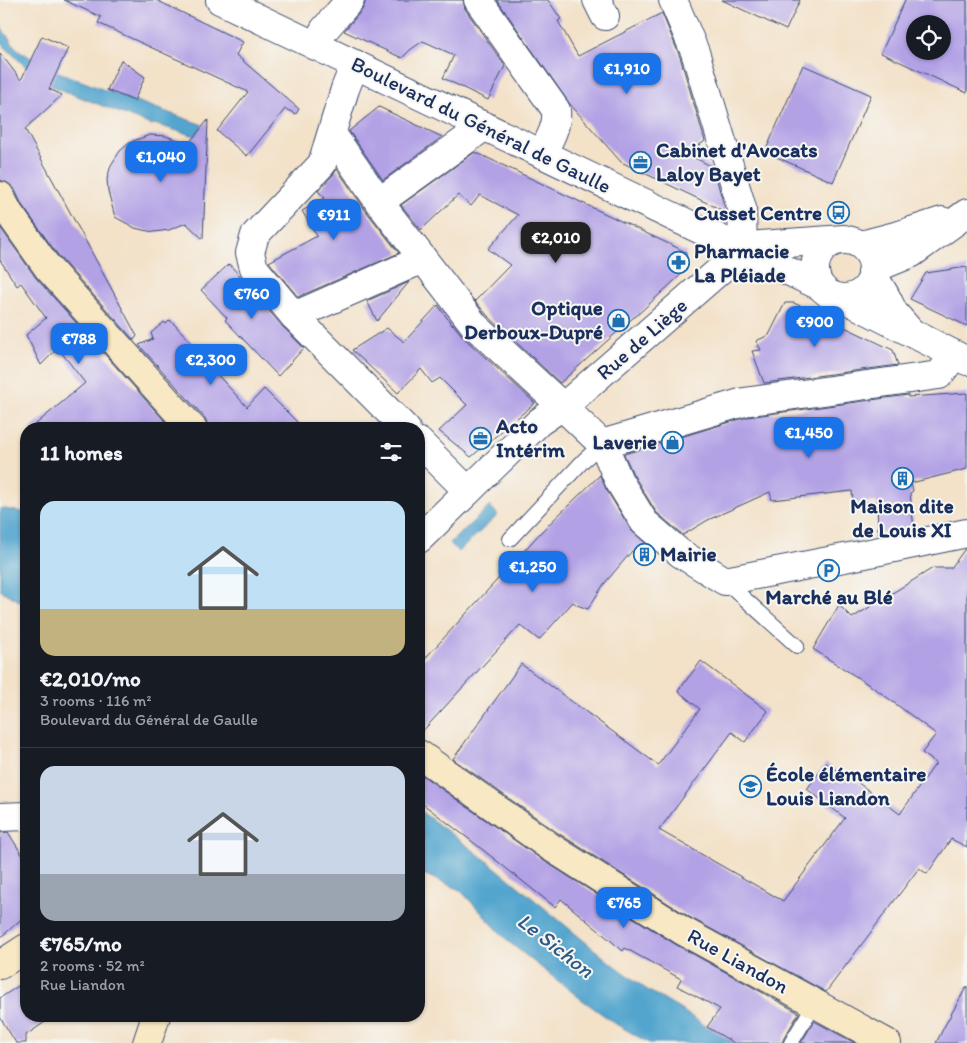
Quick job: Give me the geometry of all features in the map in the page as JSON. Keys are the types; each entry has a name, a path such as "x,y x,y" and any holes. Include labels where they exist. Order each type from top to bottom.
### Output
{"main road":[{"path":"0,196 9,213 48,268 186,422"},
{"name":"Rue Liandon","path":"425,758 549,846 683,931 888,1043"},
{"path":"0,964 20,952"},
{"path":"147,1043 154,1022"}],"street":[{"name":"Boulevard du Général de Gaulle","path":"220,0 832,292 961,358"},
{"path":"316,46 324,30 350,0"},
{"path":"478,0 556,110 555,126 542,154"},
{"path":"673,0 695,52 742,208 743,250 760,245 863,257 899,235 966,213"},
{"path":"355,64 345,89 322,164 255,235 250,253 254,268 294,316 399,422"},
{"path":"379,202 485,126"},
{"path":"332,134 379,202 475,326 602,444 619,481 644,522 680,553 725,581 967,533"},
{"path":"835,241 863,257 872,278 861,293 852,297 832,292 815,278 814,269 820,252 826,245 835,241"},
{"name":"Rue de Liège","path":"425,533 539,422 570,401 743,250"},
{"name":"Boulevard du Général de Gaulle","path":"863,257 894,313 910,332"},
{"path":"294,316 423,259"},
{"path":"602,444 744,402 939,375 961,358"},
{"path":"425,448 468,491"},
{"path":"0,817 20,816"}],"lane":[{"path":"510,539 584,460 602,444"},
{"path":"725,581 797,646"},
{"path":"791,1043 815,1003"}],"water":[{"path":"0,26 16,48 43,66 203,125 195,136 154,124 151,125 47,84 0,42"},
{"path":"490,506 498,515 458,552 450,543"},
{"path":"0,508 20,512 20,602 0,590"},
{"name":"Le Sichon","path":"425,814 490,863 612,964 646,989 734,1043 649,1043 616,1024 581,999 509,942 460,890 425,875"}],"building":[{"path":"64,0 156,0 243,42 236,55 299,109 296,114 285,109 247,156 217,131 248,92 98,23 101,17"},
{"path":"365,0 463,0 465,9 505,66 488,100 443,78 454,55 423,41 402,58 344,31 362,10"},
{"path":"497,0 548,0 561,19 558,21 578,56 662,13 680,57 705,141 687,154 713,167 726,212 621,162 569,103"},
{"path":"722,0 800,0 786,30"},
{"path":"905,0 967,0 967,93 881,53"},
{"path":"42,36 68,48 49,89 62,95 25,129 137,336 134,340 60,258 22,205 14,188 0,180 0,53 21,80"},
{"path":"121,60 145,77 134,101 107,90"},
{"path":"803,65 871,95 833,182 765,152"},
{"path":"379,107 442,137 383,180 349,131"},
{"path":"208,120 203,239 186,223 169,230 154,232 135,228 115,217 107,179 111,165 120,151 133,141 150,135 166,136 188,144"},
{"path":"475,152 686,252 686,270 560,383 487,315 475,301 510,265 488,249 518,215 480,195 471,206 458,195 421,230 401,205"},
{"path":"337,169 366,211 399,253 298,297 269,262 317,236 302,211 325,198 318,191"},
{"path":"0,227 36,278 166,422 38,422 85,383 58,348 41,365 26,335 46,318 21,283 17,286 0,260"},
{"path":"229,264 282,326 304,348 278,376 225,320 227,318 201,290"},
{"path":"967,267 967,326 910,299 926,273"},
{"path":"409,282 377,321 367,301"},
{"path":"785,303 794,303 893,350 898,365 764,383 752,351 761,350 756,341 769,335"},
{"path":"438,305 464,338 535,403 471,457 439,431 467,405 440,378 432,383 421,369 398,393 352,350 387,328 404,342"},
{"path":"170,320 207,358 204,360 247,407 264,389 297,422 207,422 139,345 153,339 151,333 164,322 166,324"},
{"path":"967,393 967,469 911,483 913,491 910,493 914,528 906,530 878,533 877,502 853,503 852,491 772,500 770,492 708,520 683,535 656,512 633,474 624,454 747,417 908,395 908,397"},
{"path":"600,475 606,489 631,530 655,552 647,563 632,551 604,584 588,609 573,602 539,640 520,625 425,728 425,658 543,530"},
{"path":"967,549 967,847 951,839 927,874 919,868 826,992 691,918 558,833 453,759 521,664 658,765 700,709 678,691 701,661 768,711 745,742 732,732 659,830 783,901 845,818 807,789 826,763 851,781 853,779 900,814 936,763 922,753 936,734 877,690 813,649 839,605 852,618 933,568 951,568 964,550"},
{"path":"425,777 541,859 675,944 799,1013 782,1043 734,1043 707,1027 720,1009 677,986 681,979 625,948 623,951 561,899 555,907 425,806"},
{"path":"8,832 20,851 20,920 0,938 0,833"},
{"path":"20,985 20,1022 45,1022 26,1035 26,1043 16,1043 0,1017 0,998"},
{"path":"967,986 967,1043 936,1043 944,1027"},
{"path":"814,1021 855,1043 801,1043"}],"place":[{"name":"Cabinet d'Avocats Laloy Bayet","path":"640,162"},
{"name":"Cusset Centre","path":"838,213"},
{"name":"Pharmacie La Pléiade","path":"678,263"},
{"name":"Optique Derboux-Dupré","path":"619,320"},
{"name":"Acto Intérim","path":"480,438"},
{"name":"Laverie","path":"673,442"},
{"name":"Maison dite de Louis XI","path":"902,479"},
{"name":"Mairie","path":"644,554"},
{"name":"Marché au Blé","path":"829,570"},
{"name":"École élémentaire Louis Liandon","path":"750,786"}]}
